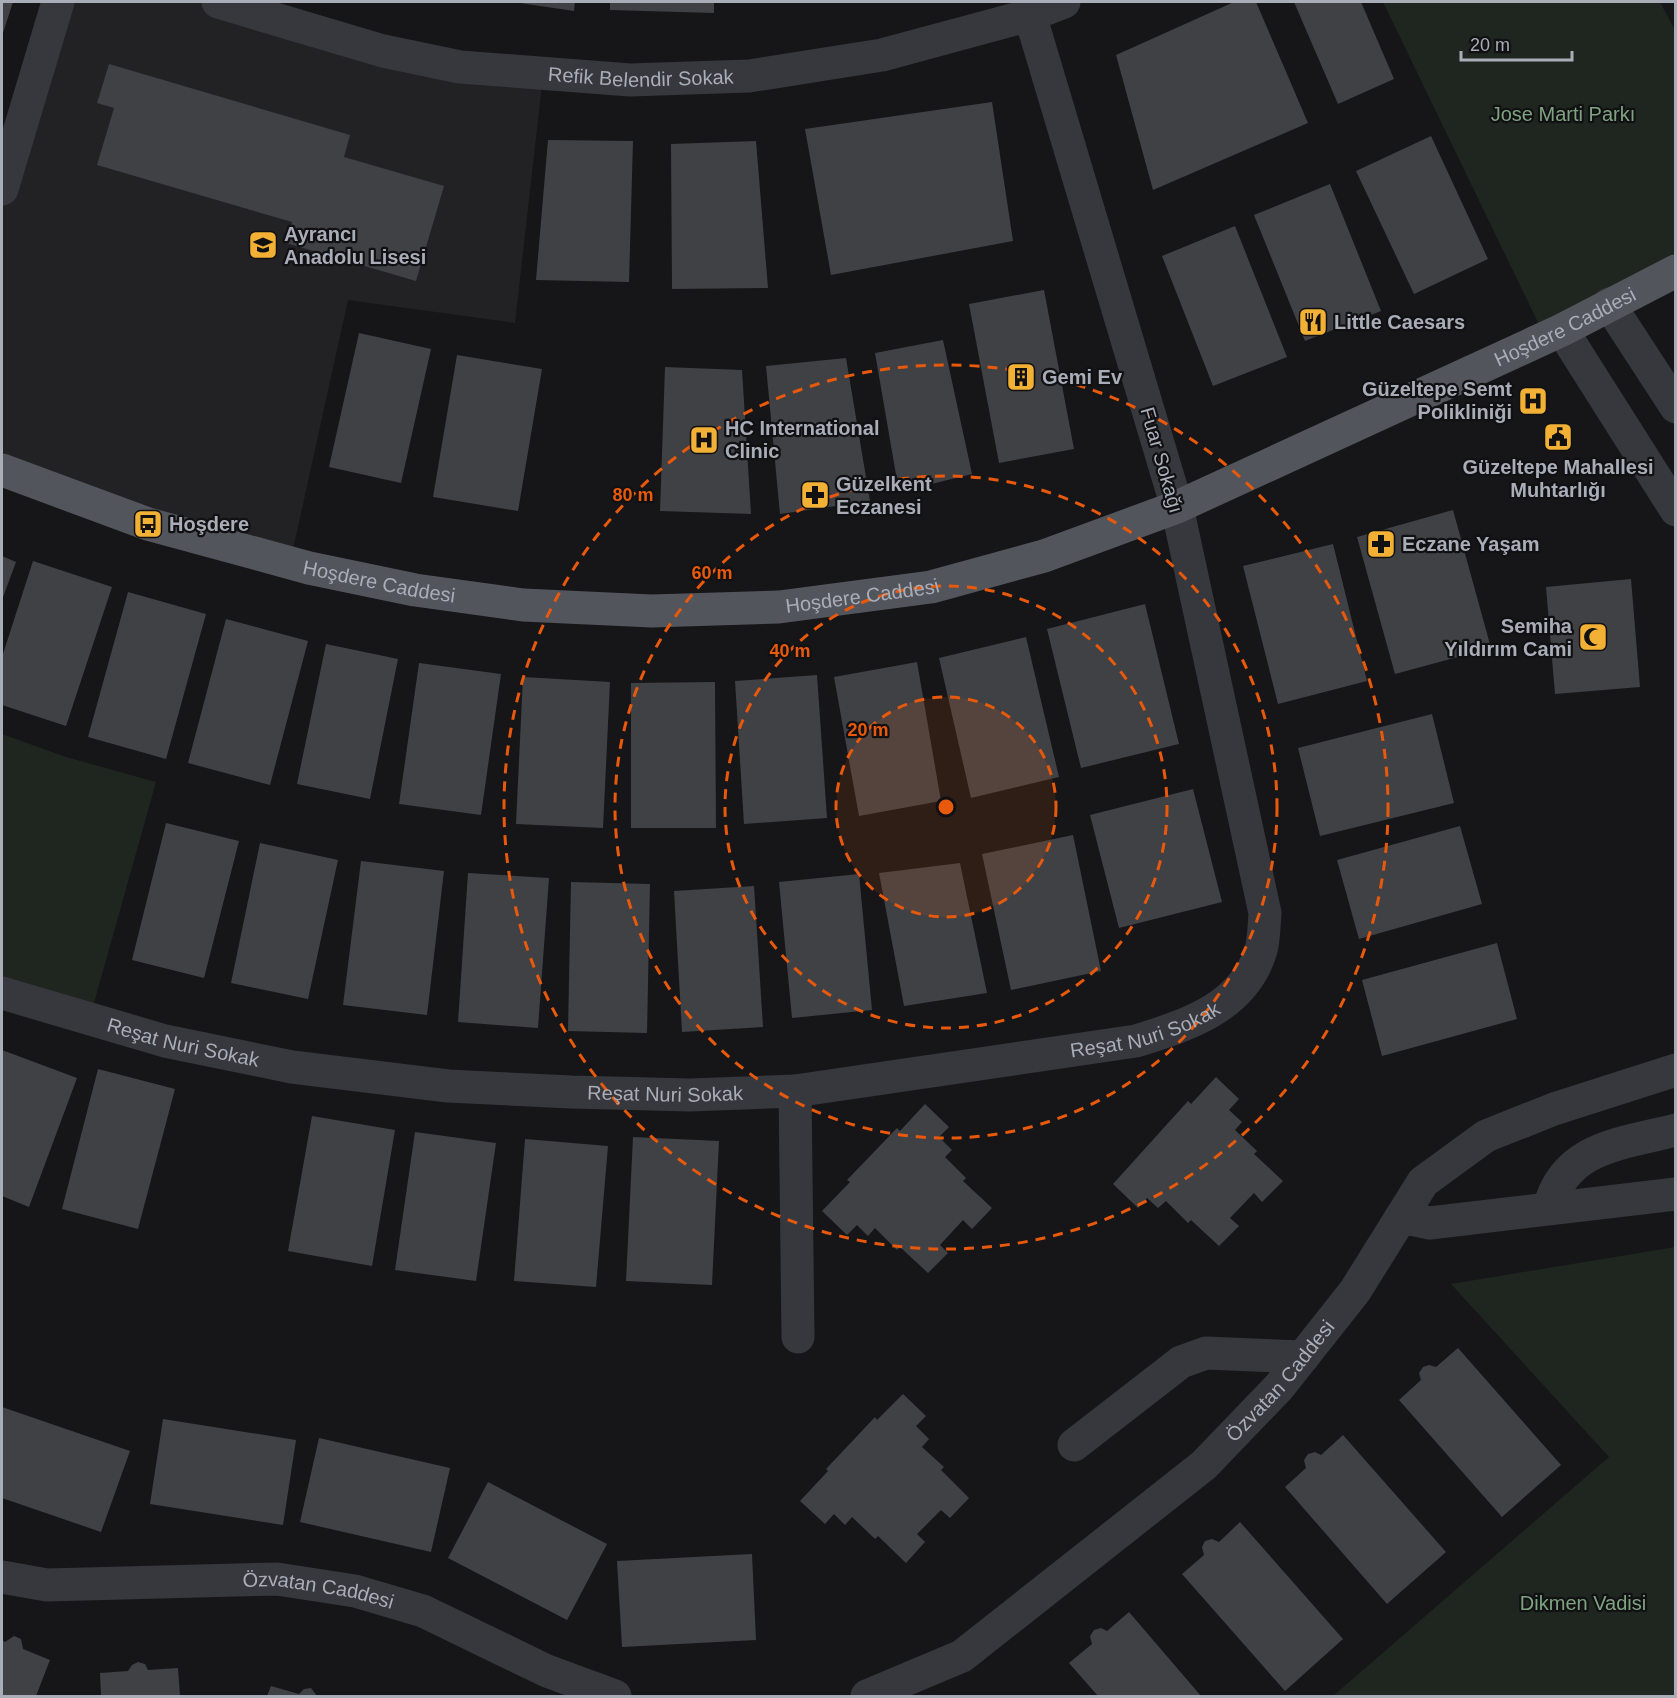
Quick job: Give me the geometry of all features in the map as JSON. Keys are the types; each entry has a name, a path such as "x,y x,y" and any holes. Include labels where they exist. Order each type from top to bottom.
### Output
{"main road":[{"name":"Hoşdere Caddesi","path":"2,470 147,524 309,568 415,590 523,605 652,611 779,607 932,587 1044,556 1177,507 1562,330 1676,270"}],"street":[{"path":"2,189 58,2"},
{"name":"Refik Belendir Sokak","path":"218,2 383,51 460,67 630,80 749,76 871,57 1030,15 1064,2"},
{"name":"Fuar Sokağı","path":"1030,15 1177,507 1265,913"},
{"path":"1609,304 1676,407"},
{"path":"1562,330 1676,510"},
{"name":"Reşat Nuri Sokak","path":"2,993 165,1041 292,1067 448,1086 571,1092 690,1095 795,1091 1136,1041 1180,1028 1218,1010 1249,978 1262,949 1265,913"},
{"name":"Özvatan Caddesi","path":"867,1696 962,1656 1204,1465 1279,1387 1355,1292 1423,1182 1486,1136 1554,1109 1676,1070"},
{"path":"795,1091 798,1337"},
{"path":"1549,1208 1559,1180 1585,1156 1676,1130"},
{"path":"1401,1218 1430,1223 1676,1194"},
{"path":"1074,1445 1181,1362 1206,1353 1303,1357"},
{"name":"Özvatan Caddesi","path":"2,1577 47,1585 277,1579 355,1591 423,1611 547,1671 615,1696"}],"shaded area":[{"name":"Ayrancı Anadolu Lisesi","path":"58,2 218,2 543,76 515,323 348,300 290,563 2,470 2,189"}],"green space":[{"name":"Jose Marti Parkı","path":"1383,2 1660,2 1675,30 1675,271 1545,337"},
{"path":"2,734 66,757 156,782 89,1021 2,993"},
{"name":"Dikmen Vadisi","path":"1675,1247 1675,1696 1333,1696 1609,1457 1451,1284"}],"building":[{"path":"2,2 13,2 2,36"},
{"path":"520,2 575,2 574,11"},
{"path":"610,2 714,2 714,13 610,10"},
{"path":"1234,2 1256,2 1308,123 1153,190 1116,55"},
{"path":"1294,2 1361,2 1394,79 1338,104"},
{"path":"109,64 350,135 344,157 444,186 416,281 286,243 292,222 97,165 114,108 97,103"},
{"path":"992,102 1013,241 831,275 805,129"},
{"path":"1431,136 1488,259 1414,294 1356,171"},
{"path":"548,140 633,141 629,282 536,280"},
{"path":"756,141 768,288 672,289 671,144"},
{"path":"1330,184 1381,311 1305,341 1254,215"},
{"path":"1235,226 1287,357 1213,386 1162,256"},
{"name":"Gemi Ev","path":"1044,290 1074,449 999,463 969,304"},
{"path":"359,333 431,349 401,483 329,467"},
{"path":"943,340 972,474 899,492 875,353"},
{"path":"457,355 542,369 518,511 433,497"},
{"path":"846,358 870,501 780,514 766,366"},
{"name":"HC International Clinic","path":"665,367 742,370 751,514 660,511"},
{"path":"1453,510 1491,648 1395,674 1357,537"},
{"path":"1333,544 1367,681 1278,704 1243,566"},
{"path":"2,556 16,562 2,600"},
{"path":"33,561 112,587 66,726 2,705 2,657"},
{"name":"Semiha Yıldırım Cami","path":"1631,579 1640,687 1555,694 1546,587"},
{"path":"128,592 206,614 166,759 88,737"},
{"path":"1145,604 1179,744 1081,768 1047,629"},
{"path":"226,619 308,641 270,785 188,763"},
{"path":"1026,637 1059,777 971,798 939,658"},
{"path":"326,644 398,659 370,799 297,784"},
{"path":"917,662 941,801 859,816 834,677"},
{"path":"419,663 501,674 481,815 399,804"},
{"path":"817,675 827,818 744,824 735,681"},
{"path":"523,677 610,682 603,828 516,824"},
{"path":"715,682 716,828 631,828 631,683"},
{"path":"1432,714 1454,803 1320,836 1298,748"},
{"path":"1193,789 1222,902 1119,928 1090,815"},
{"path":"166,823 239,841 204,978 132,960"},
{"path":"1460,826 1482,904 1359,939 1337,860"},
{"path":"1073,835 1101,971 1011,990 982,854"},
{"path":"260,843 338,860 308,999 231,983"},
{"path":"361,861 444,871 427,1015 343,1005"},
{"path":"960,863 987,993 904,1006 879,873"},
{"path":"468,873 549,878 538,1028 458,1022"},
{"path":"859,874 872,1010 792,1018 779,882"},
{"path":"571,882 650,884 647,1033 568,1031"},
{"path":"754,886 763,1027 682,1032 674,891"},
{"path":"1497,943 1517,1019 1382,1056 1362,980"},
{"path":"2,1050 77,1078 29,1207 2,1196"},
{"path":"98,1069 175,1089 138,1229 62,1209"},
{"path":"1216,1077 1239,1099 1229,1110 1242,1122 1235,1130 1257,1151 1254,1154 1283,1181 1262,1202 1254,1193 1230,1218 1239,1226 1219,1246 1191,1220 1188,1223 1166,1201 1158,1208 1147,1198 1138,1208 1113,1184 1188,1101 1191,1104"},
{"path":"925,1104 949,1127 939,1137 952,1150 945,1157 966,1178 963,1181 992,1208 972,1229 963,1220 940,1245 948,1253 928,1273 900,1247 897,1250 875,1228 868,1236 857,1225 847,1235 822,1211 850,1182 847,1180 897,1128 900,1131"},
{"path":"312,1116 395,1130 372,1266 288,1251"},
{"path":"415,1132 496,1143 476,1281 395,1270"},
{"path":"633,1137 719,1141 712,1285 626,1281"},
{"path":"525,1139 608,1146 596,1287 514,1281"},
{"path":"1458,1348 1561,1465 1502,1517 1399,1400 1421,1380 1419,1373 1423,1367 1429,1365 1436,1367"},
{"path":"903,1394 926,1416 916,1426 929,1439 922,1447 944,1467 941,1470 969,1498 950,1518 941,1510 917,1534 925,1542 906,1563 878,1536 875,1539 852,1517 845,1525 834,1514 825,1524 800,1501 828,1471 826,1469 875,1417 877,1420"},
{"path":"2,1407 130,1451 101,1532 2,1498"},
{"path":"163,1419 296,1440 283,1525 150,1504"},
{"path":"1343,1435 1446,1552 1387,1604 1285,1487 1306,1468 1304,1460 1308,1454 1315,1452 1321,1455"},
{"path":"319,1438 450,1468 431,1552 300,1522"},
{"path":"488,1482 607,1544 567,1620 448,1558"},
{"path":"1240,1522 1343,1639 1285,1691 1182,1574 1204,1555 1202,1547 1205,1541 1212,1539 1219,1542"},
{"path":"752,1554 756,1640 622,1647 617,1561"},
{"path":"1129,1612 1201,1696 1098,1696 1069,1663 1092,1644 1090,1636 1094,1630 1101,1628 1107,1631"},
{"path":"14,1636 21,1639 23,1649 50,1660 36,1696 2,1696 2,1640 5,1642"},
{"path":"138,1662 145,1664 148,1670 178,1668 180,1696 101,1696 100,1673 128,1671"},
{"path":"271,1686 299,1694 304,1689 311,1688 317,1696 267,1696"}],"place":[{"name":"Ayrancı Anadolu Lisesi","path":"263,245"},
{"name":"Little Caesars","path":"1313,322"},
{"name":"Gemi Ev","path":"1021,377"},
{"name":"Güzeltepe Semt Polikliniği","path":"1533,401"},
{"name":"Güzeltepe Mahallesi Muhtarlığı","path":"1558,437"},
{"name":"HC International Clinic","path":"704,440"},
{"name":"Güzelkent Eczanesi","path":"815,495"},
{"name":"Hoşdere","path":"148,524"},
{"name":"Eczane Yaşam","path":"1381,544"},
{"name":"Semiha Yıldırım Cami","path":"1593,637"}]}
